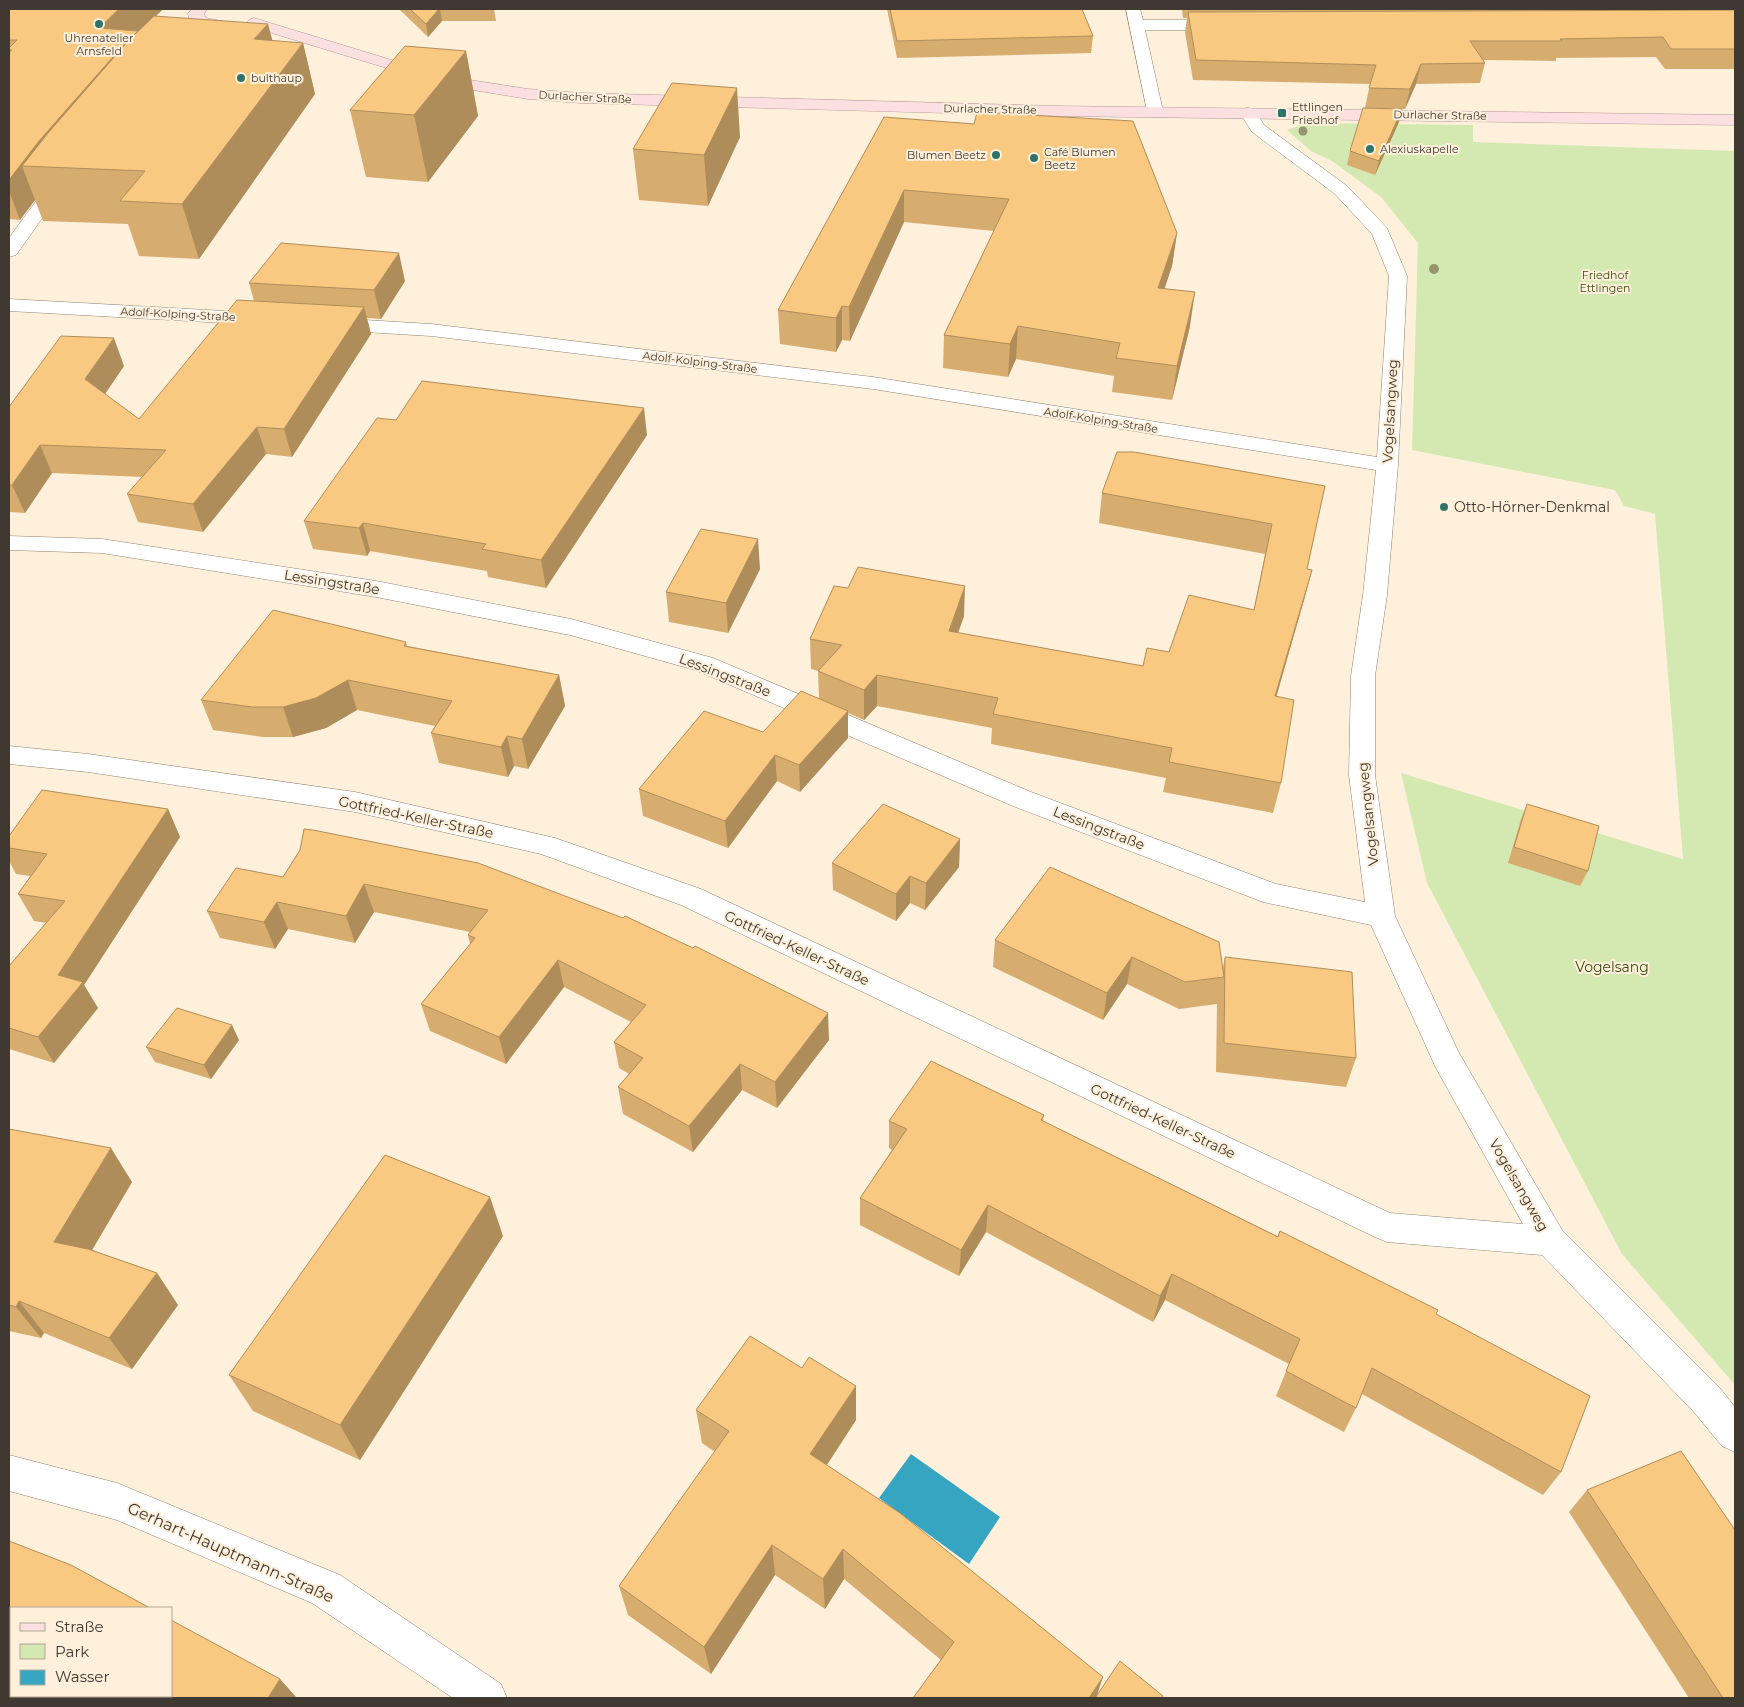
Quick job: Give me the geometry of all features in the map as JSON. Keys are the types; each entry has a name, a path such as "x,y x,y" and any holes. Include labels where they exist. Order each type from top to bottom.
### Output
{"main road":[{"path":"200,9 196,14 197,19 210,26"},
{"name":"Durlacher Straße","path":"210,26 231,27 254,23 272,10"},
{"name":"Durlacher Straße","path":"254,23 442,80 528,94 652,101 1248,113 1735,120"}],"street":[{"path":"1133,9 1155,111"},
{"path":"1137,25 1237,25"},
{"path":"190,37 210,26"},
{"name":"Vogelsangweg","path":"1248,113 1258,128 1341,190 1381,232 1398,276 1387,465 1375,595 1363,676 1362,775 1381,916 1447,1059 1550,1241 1706,1399 1735,1434"},
{"path":"9,251 72,166"},
{"name":"Adolf-Kolping-Straße","path":"9,305 277,320"},
{"name":"Adolf-Kolping-Straße","path":"315,323 431,330 873,383 1387,465"},
{"name":"Lessingstraße","path":"9,543 102,546 376,589 571,627 704,664 1022,799 1273,894 1381,916"},
{"name":"Gottfried-Keller-Straße","path":"9,755 88,763 355,802 545,845 691,897 1387,1227 1550,1241"},
{"name":"Gerhart-Hauptmann-Straße","path":"9,1473 117,1502 326,1589 488,1698"}],"green space":[{"path":"1307,123 1473,125 1473,142 1735,151 1735,1385 1622,1254 1427,883 1401,773 1683,859 1655,514 1624,506 1615,490 1412,450 1418,243 1381,197 1332,161 1311,151 1287,130"}],"water":[{"path":"911,1454 1000,1517 969,1564 879,1498"}],"building":[{"path":"9,9 119,9 99,28 138,31 39,141 9,180 9,53 12,50 9,50 9,48 17,40 9,40"},
{"path":"410,9 439,9 426,24"},
{"path":"890,9 1082,9 1093,36 897,41"},
{"path":"1735,10 1735,49 1671,49 1663,37 1560,39 1562,41 1470,41 1485,63 1421,64 1410,89 1369,88 1376,65 1196,60 1188,12"},
{"path":"154,16 268,24 254,39 303,43 182,204 120,201 145,171 22,166 48,133 129,40"},
{"path":"405,46 466,51 414,115 350,110"},
{"path":"672,83 737,88 704,155 633,149"},
{"path":"1363,108 1402,109 1379,161 1350,151"},
{"path":"977,112 1133,121 1177,233 1158,288 1195,292 1177,366 1116,358 1120,343 1018,326 1010,344 944,335 1009,199 904,190 849,307 842,306 836,318 778,310 884,117 974,124"},
{"path":"281,243 399,253 374,290 249,283"},
{"path":"237,300 364,307 284,429 257,427 193,504 127,494 166,450 40,445 12,485 9,485 9,407 61,336 114,338 85,379 139,419"},
{"path":"422,381 644,408 541,560 482,549 486,544 363,523 359,528 304,521 377,418 396,420"},
{"path":"1117,452 1134,452 1325,486 1307,569 1312,570 1275,696 1294,700 1281,783 1169,762 1172,748 993,714 998,698 877,675 864,690 818,671 842,645 810,639 834,586 848,588 858,567 965,586 949,631 1143,666 1147,648 1169,652 1189,595 1254,610 1272,524 1102,493"},
{"path":"701,529 758,539 726,603 666,592"},
{"path":"273,610 406,642 404,646 559,675 522,739 507,736 501,747 431,733 452,701 348,680 316,698 283,707 252,707 201,700"},
{"path":"801,691 848,711 799,765 775,755 725,821 639,789 704,711 763,732"},
{"path":"42,790 168,809 58,975 83,982 38,1037 9,1028 9,966 65,901 18,894 47,854 9,848 9,836"},
{"path":"883,804 960,839 926,883 910,876 896,894 832,863"},
{"path":"1527,804 1599,826 1588,871 1514,847"},
{"path":"304,829 478,863 623,918 625,916 693,948 695,946 828,1013 775,1082 740,1064 689,1126 618,1087 643,1058 614,1042 646,1005 558,960 499,1037 421,1004 475,938 468,935 488,910 364,884 346,916 277,902 264,922 207,911 236,868 283,877 300,850"},
{"path":"1050,867 1219,942 1224,977 1185,982 1132,957 1107,993 995,940"},
{"path":"1225,957 1352,972 1356,1058 1224,1043"},
{"path":"177,1008 232,1025 204,1065 146,1047"},
{"path":"931,1061 1044,1115 1041,1120 1278,1237 1280,1231 1438,1310 1436,1314 1590,1396 1561,1472 1372,1368 1356,1408 1286,1371 1300,1339 1172,1274 1160,1296 988,1205 961,1250 860,1198 907,1129 889,1121"},
{"path":"9,1129 111,1148 54,1242 88,1249 157,1273 109,1338 19,1301 16,1307 9,1305"},
{"path":"385,1155 490,1197 340,1425 229,1375"},
{"path":"750,1336 802,1368 809,1357 856,1386 810,1454 900,1513 1103,1677 1089,1698 913,1698 954,1642 843,1549 823,1579 772,1545 704,1647 619,1586 729,1431 696,1410"},
{"path":"1681,1451 1735,1530 1735,1698 1723,1698 1587,1490"},
{"path":"9,1541 71,1565 148,1607 10,1607 10,1697 172,1697 172,1621 280,1679 268,1698 9,1698"},
{"path":"1120,1661 1163,1696 1162,1698 1095,1698"}],"place":[{"name":"Uhrenatelier Arnsfeld","path":"99,24"},
{"name":"bulthaup","path":"241,78"},
{"name":"Ettlingen Friedhof","path":"1282,113"},
{"name":"Alexiuskapelle","path":"1370,149"},
{"name":"Blumen Beetz","path":"996,155"},
{"name":"Café Blumen Beetz","path":"1034,158"},
{"name":"Otto-Hörner-Denkmal","path":"1444,507"}],"park label":[{"name":"Friedhof Ettlingen","path":"1605,281"},
{"name":"Vogelsang","path":"1612,967"}]}
